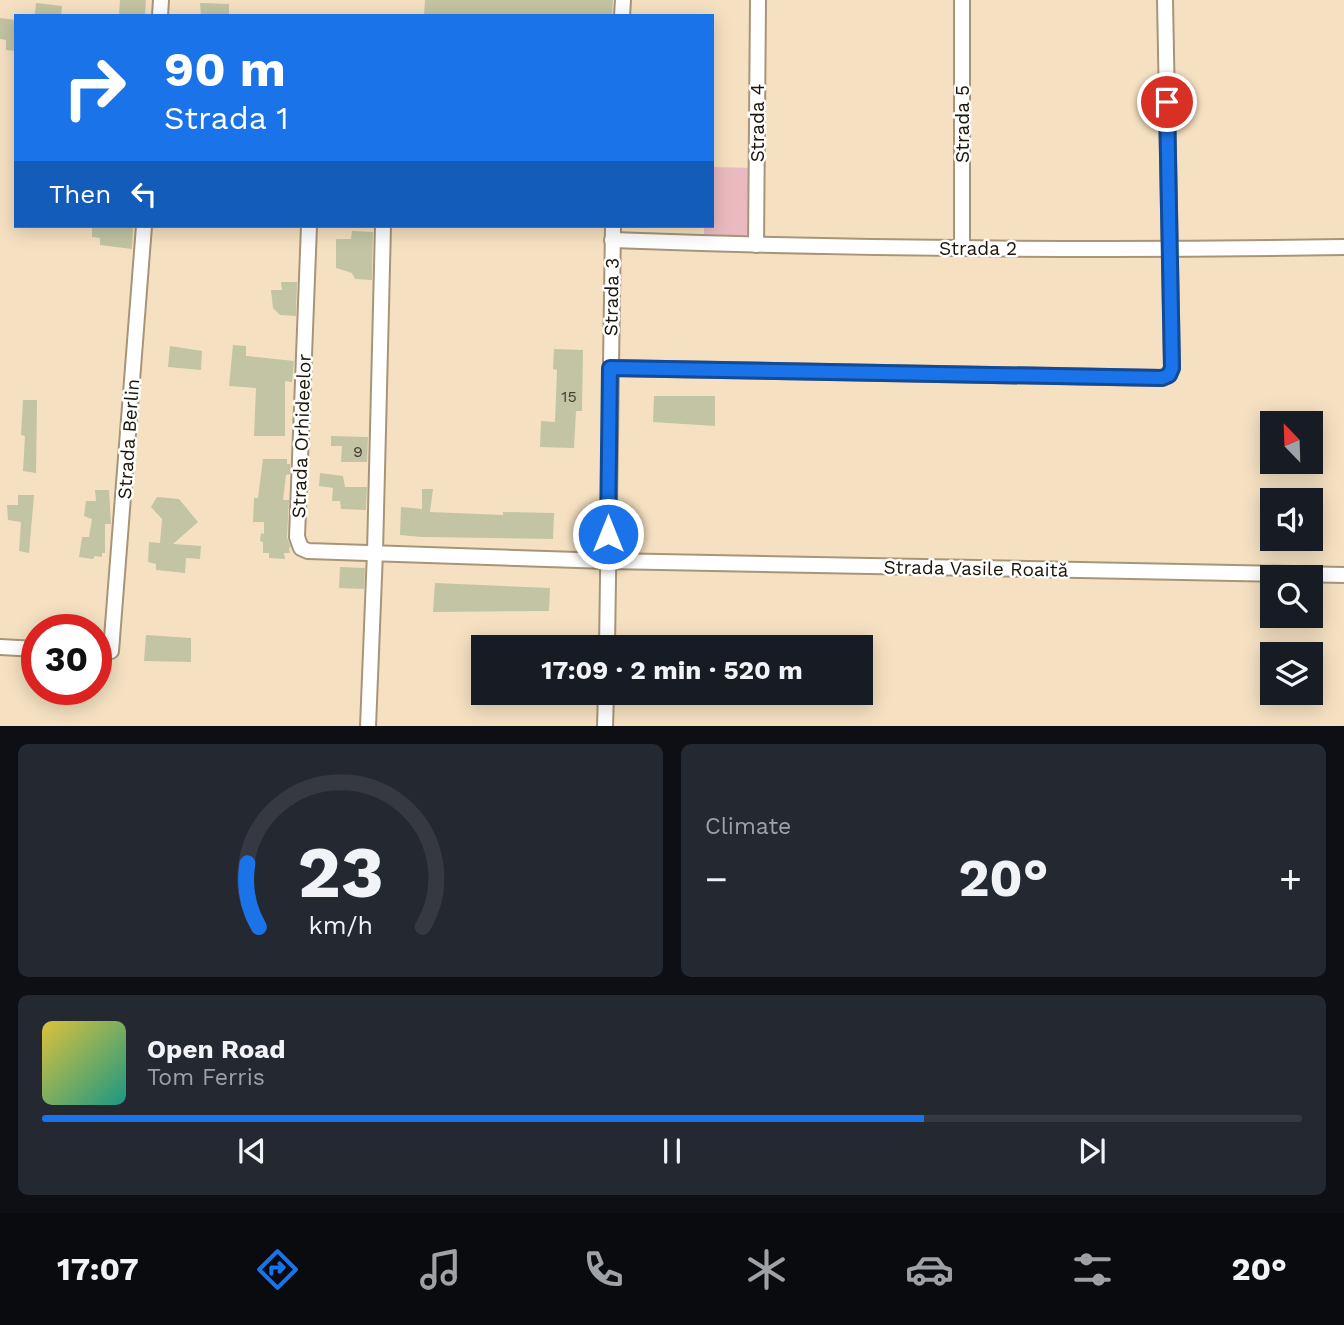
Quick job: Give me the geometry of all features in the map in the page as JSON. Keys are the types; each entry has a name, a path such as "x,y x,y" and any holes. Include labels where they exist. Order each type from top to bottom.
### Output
{"street":[{"name":"Strada 4","path":"756,245 758,0"},
{"name":"Strada 5","path":"962,0 962,248"},
{"path":"610,368 1162,378 1169,375 1172,368 1165,0"},
{"name":"Strada Berlin","path":"107,614 144,228"},
{"name":"Strada Orhideelor","path":"309,228 297,537 301,548 308,551 608,561"},
{"path":"368,726 383,228"},
{"name":"Strada 2","path":"612,233 756,245 1170,249 1344,247"},
{"name":"Strada 3","path":"607,635 612,233"},
{"name":"Strada Vasile Roaită","path":"608,561 1344,575"},
{"path":"0,647 21,648"},
{"path":"605,726 606,705"}],"shaded area":[{"path":"714,167 754,168 754,235 704,235 704,228 714,228"}],"building":[{"path":"120,0 146,0 145,14 119,14"},
{"path":"425,0 613,0 612,14 424,14"},
{"path":"36,3 62,6 61,14 35,14"},
{"path":"200,3 229,4 229,14 201,14"},
{"path":"0,18 14,20 14,51 6,50 6,40 0,39"},
{"path":"92,228 133,228 132,249 100,245 100,238 92,237"},
{"path":"352,231 373,232 372,280 355,279 352,273 336,268 336,239 351,239"},
{"path":"281,282 297,282 296,316 280,315 273,308 271,290 282,290"},
{"path":"233,345 246,346 246,356 294,361 292,382 285,381 285,436 254,436 256,388 229,386"},
{"path":"170,346 202,351 201,370 168,367"},
{"path":"554,349 583,350 582,411 576,411 574,448 540,447 541,421 555,422 557,370 553,369"},
{"path":"654,396 715,396 715,426 653,422"},
{"path":"23,400 37,400 36,473 23,471"},
{"path":"331,436 368,437 367,462 341,462 342,446 331,446"},
{"path":"263,459 287,459 287,464 290,464 283,500 289,500 287,537 291,548 289,547 290,553 284,553 285,559 269,558 269,553 263,553 263,542 260,541 261,533 264,534 264,522 253,522 254,498 258,498"},
{"path":"320,473 343,476 345,487 367,487 366,510 341,509 340,501 332,501 333,488 319,486"},
{"path":"422,489 433,489 430,512 503,515 503,512 554,513 553,539 400,535 401,507 422,509"},
{"path":"95,490 109,490 111,524 105,524 105,553 102,553 102,557 95,556 93,559 79,557 82,537 89,537 92,519 84,516 86,501 96,501"},
{"path":"18,495 34,495 29,553 19,551 21,522 8,520 7,505 18,505"},
{"path":"157,497 179,499 198,522 173,544 201,546 200,559 186,558 185,573 156,570 156,564 148,562 149,542 160,543 162,519 151,507"},
{"path":"340,567 365,568 364,589 339,588"},
{"path":"435,583 550,588 549,611 433,612"},
{"path":"146,635 191,638 191,662 144,661"}],"route":[{"path":"608,534 610,368 1162,378 1169,375 1172,368 1167,102"}]}
